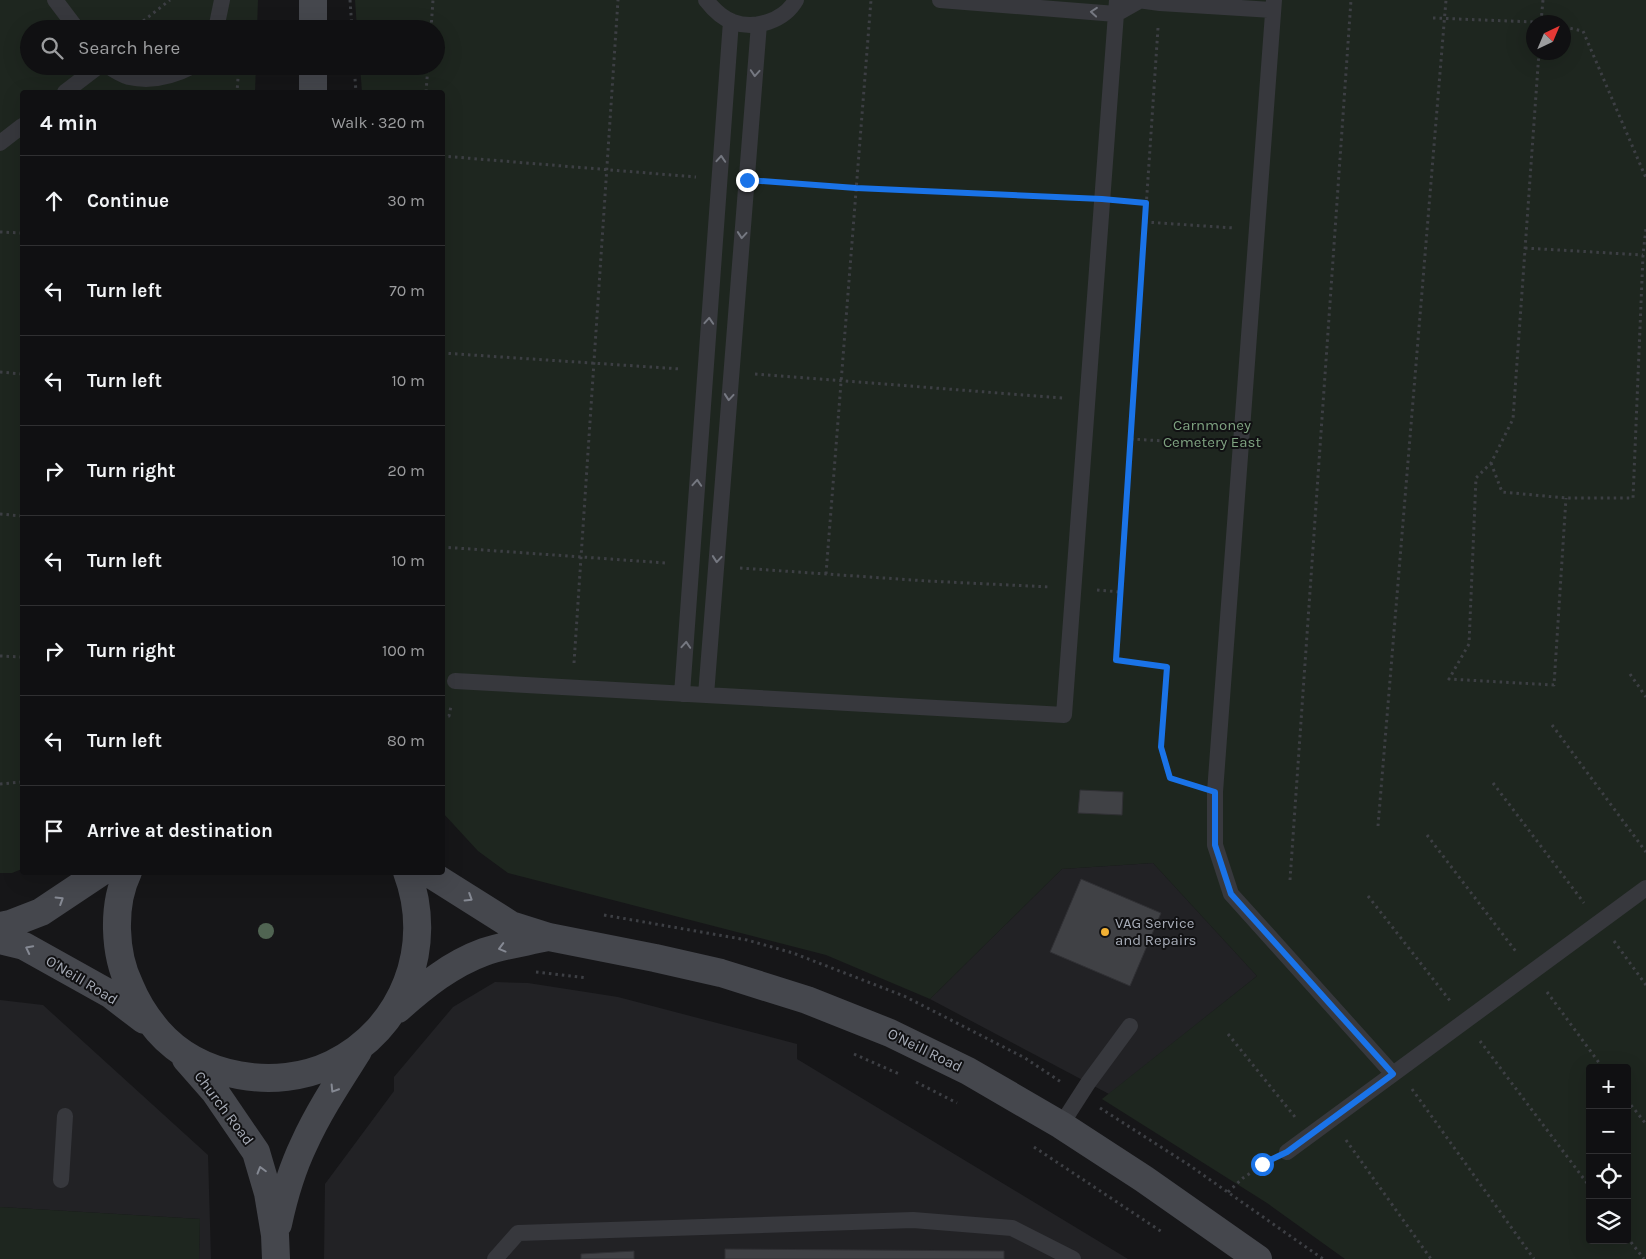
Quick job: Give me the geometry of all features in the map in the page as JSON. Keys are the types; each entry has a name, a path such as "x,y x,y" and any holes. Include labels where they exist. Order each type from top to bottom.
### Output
{"main road":[{"path":"313,0 313,20"},
{"path":"313,75 313,90"},
{"path":"0,926 41,912 96,875"},
{"path":"126,875 118,911 118,944 125,976 139,1005 166,1038 202,1063 234,1074 267,1078 300,1075 332,1064 360,1047 387,1019 405,990 415,958 418,925 414,892 408,875"},
{"name":"O'Neill Road","path":"433,875 511,925 549,937 721,973 807,1000 890,1033 968,1071 1061,1125 1144,1179 1258,1259"},
{"name":"O'Neill Road","path":"387,1019 416,993 443,973 484,952 549,937"},
{"name":"O'Neill Road","path":"0,940 24,946 110,994 166,1038"},
{"name":"Church Road","path":"166,1038 215,1092 256,1152 268,1194 275,1247"},
{"name":"Church Road","path":"275,1247 286,1190 304,1144 360,1047"}],"lane":[{"path":"55,0 70,20"},
{"path":"218,20 222,0"},
{"path":"706,0 718,14 731,21 750,25 766,23 782,15 796,0"},
{"path":"940,0 1117,7 1138,0 1160,3 1274,5 1215,792 1215,845 1231,894 1396,1073"},
{"path":"455,681 1064,715 1117,7"},
{"path":"682,694 731,21"},
{"path":"706,695 759,24"},
{"path":"68,90 87,75"},
{"path":"124,75 128,77 152,78 172,75"},
{"path":"0,143 20,128"},
{"path":"1287,1152 1646,888"},
{"path":"1061,1125 1088,1083 1130,1026"},
{"path":"61,1180 65,1116"},
{"path":"495,1259 518,1233 912,1220 1012,1228 1073,1259"}],"path":[{"path":"144,20 170,0"},
{"path":"350,0 351,20"},
{"path":"432,20 433,0"},
{"path":"572,688 618,0"},
{"path":"826,574 871,0"},
{"path":"1290,880 1351,0"},
{"path":"1378,826 1446,0"},
{"path":"1542,15 1543,0"},
{"path":"1160,3 1116,660 1167,667 1161,747 1170,778 1215,792"},
{"path":"1433,18 1526,22"},
{"path":"1571,28 1583,31 1646,178"},
{"path":"1538,60 1513,419 1491,464 1476,478 1469,644 1449,679 1554,685 1566,498"},
{"path":"237,90 238,75"},
{"path":"355,75 356,90"},
{"path":"426,90 427,75"},
{"path":"445,156 719,178"},
{"path":"747,180 856,188 1102,199 1146,203"},
{"path":"1145,222 1257,229"},
{"path":"1491,464 1502,492 1566,498 1633,498 1643,255 1646,228"},
{"path":"0,232 20,233"},
{"path":"1525,248 1643,255"},
{"path":"445,353 705,371"},
{"path":"0,372 20,374"},
{"path":"731,372 841,382 1088,399"},
{"path":"1131,439 1240,446"},
{"path":"0,514 20,516"},
{"path":"445,547 691,565"},
{"path":"716,566 927,582 1074,588"},
{"path":"0,656 20,657"},
{"path":"1630,674 1646,698"},
{"path":"1552,725 1646,852"},
{"path":"0,784 20,782"},
{"path":"1492,783 1646,985"},
{"path":"1427,835 1600,1064"},
{"path":"599,914 609,915"},
{"path":"528,971 567,974 595,979"},
{"path":"1228,1034 1310,1136"},
{"path":"848,1051 900,1074"},
{"path":"1396,1073 1534,1259"},
{"path":"908,1078 961,1104"},
{"path":"1631,1105 1646,1124"},
{"path":"1332,1120 1431,1259"},
{"path":"1029,1144 1169,1236"},
{"path":"1228,1192 1262,1164 1287,1152"},
{"path":"1631,1242 1644,1259"}],"shaded area":[{"path":"1153,863 1257,976 1109,1094 930,999 1062,869"},
{"path":"495,982 528,983 618,997 797,1044 797,1059 1128,1259 324,1259 325,1184 394,1091 394,1077 453,1007"},
{"path":"0,1000 43,1005 208,1155 211,1259 199,1259 200,1219 0,1207"}],"green space":[{"path":"0,0 258,0 257,20 20,20 20,75 256,75 255,90 20,90 20,870 12,873 0,873"},
{"name":"Carnmoney Cemetery East","path":"355,0 1646,0 1646,1259 1345,1259 1267,1203 1102,1099 1257,976 1153,863 1062,869 930,999 826,955 508,873 478,851 445,815 445,90 362,90 361,75 445,75 445,20 356,20"},
{"path":"0,1207 200,1219 199,1259 0,1259"}],"building":[{"path":"1080,790 1123,792 1122,815 1078,813"},
{"name":"VAG Service and Repairs","path":"1081,879 1161,913 1130,986 1050,952"},
{"path":"725,1249 1004,1251 1004,1259 725,1259"},
{"path":"634,1251 634,1259 581,1259 581,1254"}],"place":[{"name":"VAG Service and Repairs","path":"1105,932"}],"route":[{"path":"747,180 856,188 1102,199 1146,203 1116,660 1167,667 1161,747 1170,778 1215,792 1215,845 1231,894 1393,1074 1287,1152 1262,1164"}]}
